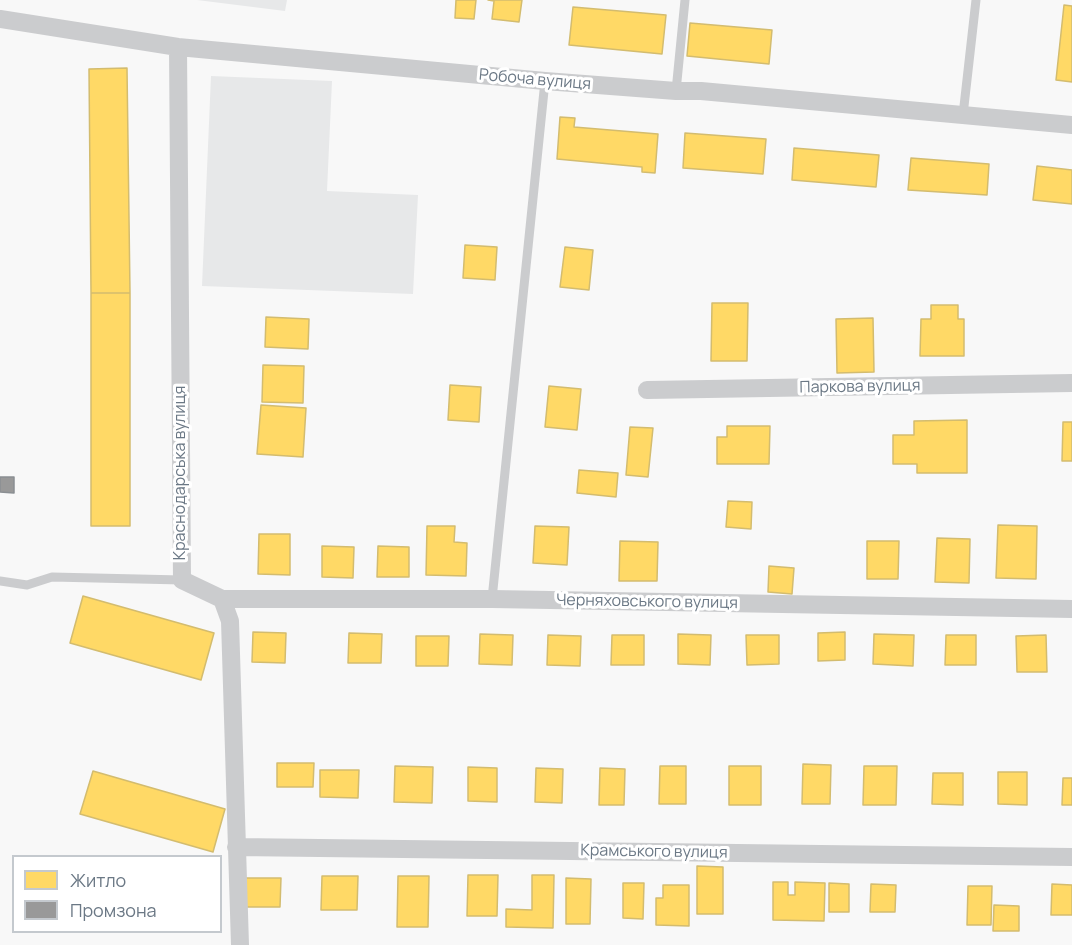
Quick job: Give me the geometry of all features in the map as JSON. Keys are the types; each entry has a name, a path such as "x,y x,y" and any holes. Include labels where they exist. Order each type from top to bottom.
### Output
{"street":[{"name":"Робоча вулиця","path":"0,19 178,47 544,81 676,92 701,91 1072,125"},
{"name":"Краснодарська вулиця","path":"178,47 182,580 222,599"},
{"name":"Паркова вулиця","path":"647,390 1072,383"},
{"name":"Черняховського вулиця","path":"222,599 492,600 1072,609"},
{"path":"222,599 230,621 240,945"},
{"name":"Крамського вулиця","path":"236,847 1072,857"}],"lane":[{"path":"676,92 685,0"},
{"path":"963,115 976,0"},
{"path":"492,600 544,81"},
{"path":"0,581 27,585 52,577 182,580"}],"shaded area":[{"path":"197,0 287,0 285,11"},
{"path":"211,76 332,81 327,191 418,195 413,294 202,286"}],"building: Житло":[{"path":"456,0 476,0 474,19 455,18"},
{"path":"488,0 522,0 519,22 492,19 494,1"},
{"path":"1064,5 1072,6 1072,82 1056,80"},
{"path":"573,7 666,15 662,54 569,45"},
{"path":"690,23 772,30 769,64 687,56"},
{"path":"127,68 130,293 91,293 89,69"},
{"path":"560,117 575,118 574,127 658,134 655,173 642,172 642,167 557,159"},
{"path":"685,133 766,139 763,174 683,168"},
{"path":"794,148 879,155 876,187 792,180"},
{"path":"911,158 989,164 987,195 908,190"},
{"path":"1037,166 1072,170 1072,204 1033,200"},
{"path":"465,245 497,247 495,280 463,278"},
{"path":"565,247 593,250 589,290 560,287"},
{"path":"91,293 130,293 130,526 91,526"},
{"path":"712,303 748,303 747,361 711,361"},
{"path":"931,305 958,305 958,319 964,319 964,356 920,356 921,319 931,319"},
{"path":"266,317 309,319 308,349 265,347"},
{"path":"873,318 874,372 837,373 836,319"},
{"path":"263,365 304,366 303,403 262,402"},
{"path":"450,385 481,387 479,422 448,420"},
{"path":"549,386 581,389 577,430 545,427"},
{"path":"261,405 306,408 303,457 257,454"},
{"path":"967,420 967,473 917,473 917,464 893,464 893,435 914,435 914,421"},
{"path":"1063,422 1072,422 1072,461 1062,461"},
{"path":"727,426 770,426 769,464 717,464 717,437 727,437"},
{"path":"630,427 653,428 648,477 626,475"},
{"path":"579,470 618,473 616,497 577,493"},
{"path":"728,501 752,502 751,529 726,527"},
{"path":"998,525 1037,526 1036,579 996,578"},
{"path":"427,526 455,526 454,542 467,543 466,576 426,575"},
{"path":"535,526 569,527 567,565 533,563"},
{"path":"259,534 290,534 290,575 258,574"},
{"path":"937,538 970,539 969,583 935,582"},
{"path":"620,541 658,542 657,581 619,581"},
{"path":"867,541 899,541 898,579 867,579"},
{"path":"322,546 354,547 353,578 322,577"},
{"path":"378,546 409,547 409,577 377,577"},
{"path":"769,566 794,568 792,594 768,592"},
{"path":"83,596 214,633 201,680 70,643"},
{"path":"253,632 286,633 285,663 252,662"},
{"path":"845,632 845,660 818,661 818,633"},
{"path":"349,633 382,634 381,663 348,663"},
{"path":"480,634 513,635 512,665 479,664"},
{"path":"678,634 711,635 710,665 678,664"},
{"path":"874,634 914,635 913,666 873,664"},
{"path":"548,635 581,636 580,666 547,665"},
{"path":"612,635 644,635 644,665 611,665"},
{"path":"746,635 779,635 779,664 747,665"},
{"path":"946,635 976,635 976,665 945,665"},
{"path":"1046,635 1047,672 1017,672 1016,636"},
{"path":"416,636 449,636 448,666 416,666"},
{"path":"277,763 314,763 313,787 277,787"},
{"path":"803,764 831,765 830,804 802,804"},
{"path":"395,766 433,767 432,803 394,802"},
{"path":"660,766 686,766 686,804 659,804"},
{"path":"729,766 761,766 761,805 729,805"},
{"path":"864,766 897,766 896,805 863,805"},
{"path":"468,767 497,768 497,802 468,801"},
{"path":"536,768 563,769 562,803 535,802"},
{"path":"600,768 625,769 624,805 599,805"},
{"path":"320,770 359,770 358,798 320,797"},
{"path":"93,771 225,809 213,852 80,814"},
{"path":"998,772 1027,772 1027,805 998,804"},
{"path":"933,773 963,773 963,805 932,804"},
{"path":"1063,778 1072,778 1072,805 1062,805"},
{"path":"697,866 723,867 723,914 697,914"},
{"path":"468,875 498,875 497,916 467,916"},
{"path":"532,875 554,875 553,928 506,927 506,909 532,910"},
{"path":"322,876 358,876 357,910 321,910"},
{"path":"398,876 429,876 428,927 397,927"},
{"path":"245,878 281,878 280,907 244,907"},
{"path":"566,878 591,879 590,924 566,924"},
{"path":"773,882 788,882 788,895 795,895 795,882 825,883 824,921 773,920"},
{"path":"623,883 644,883 643,919 623,918"},
{"path":"829,883 849,884 849,912 829,912"},
{"path":"871,884 896,885 895,912 870,912"},
{"path":"1052,884 1072,885 1072,915 1051,915"},
{"path":"663,885 689,885 689,926 656,925 656,898 663,898"},
{"path":"968,886 992,886 991,925 967,925"},
{"path":"994,905 1019,906 1019,931 993,931"}],"building: Промзона":[{"path":"0,477 14,477 14,493 0,492"}]}
